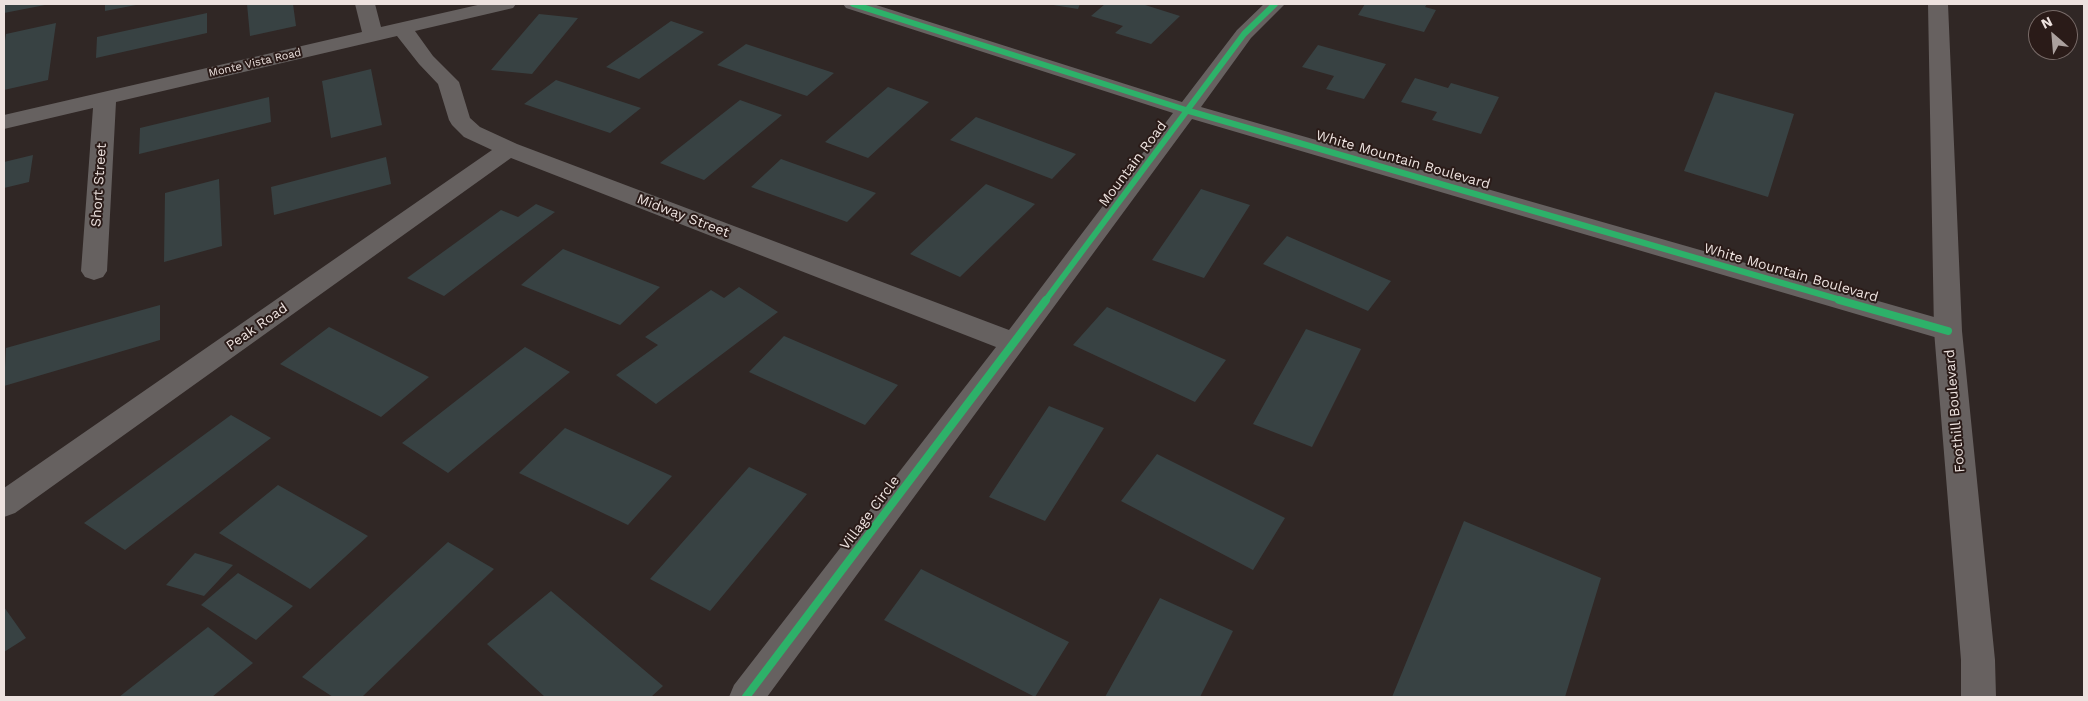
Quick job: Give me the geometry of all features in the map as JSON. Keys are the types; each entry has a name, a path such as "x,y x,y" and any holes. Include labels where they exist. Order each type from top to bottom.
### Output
{"main road":[{"name":"Foothill Boulevard","path":"1938,4 1948,331 1978,660 1979,697"}],"street":[{"path":"366,4 373,36"},
{"name":"Monte Vista Road","path":"4,122 506,4"},
{"name":"White Mountain Boulevard","path":"853,4 1189,111 1948,331"},
{"name":"Mountain Road","path":"1014,343 1189,111 1244,34 1275,4"},
{"name":"Midway Street","path":"402,28 426,60 448,82 460,120 472,132 510,149 1014,343"},
{"name":"Short Street","path":"94,271 105,99"},
{"name":"Peak Road","path":"4,504 510,149"},
{"name":"Village Circle","path":"746,697 1014,343"}],"building":[{"path":"4,4 45,4 45,5 4,13"},
{"path":"105,4 136,4 136,5 105,11"},
{"path":"247,4 293,4 296,26 250,36"},
{"path":"1047,4 1080,4 1078,9"},
{"path":"1105,4 1142,4 1180,16 1151,44 1115,33 1123,26 1091,16"},
{"path":"1365,4 1427,4 1425,7 1436,10 1424,32 1358,15"},
{"path":"207,13 207,33 96,58 97,37"},
{"path":"539,14 578,18 532,74 491,70"},
{"path":"671,21 704,32 639,79 606,67"},
{"path":"56,23 48,80 4,90 4,47 6,34"},
{"path":"746,44 834,73 807,96 717,65"},
{"path":"1318,45 1386,64 1364,99 1326,89 1334,76 1302,67"},
{"path":"371,69 382,125 331,138 322,81"},
{"path":"1415,78 1448,88 1451,83 1499,97 1481,134 1432,120 1437,112 1401,102"},
{"path":"556,80 641,108 610,133 524,104"},
{"path":"888,87 929,102 868,158 825,142"},
{"path":"1715,92 1794,114 1768,197 1684,171"},
{"path":"269,97 271,122 139,154 140,128"},
{"path":"740,100 782,115 704,180 660,163"},
{"path":"976,117 1076,154 1052,179 950,140"},
{"path":"33,155 29,182 4,188 4,162"},
{"path":"386,157 391,184 274,215 271,187"},
{"path":"781,159 876,193 847,222 751,187"},
{"path":"219,179 222,246 164,262 165,193"},
{"path":"986,184 1035,204 960,277 910,254"},
{"path":"1201,189 1250,205 1204,278 1152,260"},
{"path":"536,204 555,212 444,296 407,278 501,210 518,217"},
{"path":"1287,236 1391,281 1368,311 1263,264"},
{"path":"563,249 660,287 620,325 521,285"},
{"path":"739,287 778,312 656,404 616,375 658,345 645,337 711,290 724,298"},
{"path":"160,305 160,340 4,386 6,348"},
{"path":"1107,307 1226,360 1195,402 1073,345"},
{"path":"329,327 429,377 381,417 280,364"},
{"path":"1306,329 1361,349 1312,447 1253,424"},
{"path":"784,336 898,385 865,425 749,372"},
{"path":"525,347 570,372 448,473 402,443"},
{"path":"1049,406 1104,428 1045,521 989,497"},
{"path":"231,415 271,438 125,550 84,523"},
{"path":"565,428 672,476 628,525 519,473"},
{"path":"1157,454 1285,518 1253,570 1121,501"},
{"path":"749,467 807,494 710,611 650,579"},
{"path":"278,485 368,536 310,589 219,533"},
{"path":"1464,521 1601,578 1565,697 1392,697"},
{"path":"448,542 494,569 362,697 333,697 302,677"},
{"path":"195,553 233,565 204,596 166,585"},
{"path":"921,569 1069,642 1035,697 884,620"},
{"path":"238,573 293,606 256,640 201,605"},
{"path":"551,591 663,686 651,697 545,697 487,644"},
{"path":"1160,598 1233,631 1200,697 1105,697"},
{"path":"4,607 26,638 4,652"},
{"path":"208,627 253,663 212,697 119,697"}],"cycle path":[{"path":"853,4 1189,111 1948,331"},
{"path":"746,697 1014,343 1244,34 1275,4"}]}
